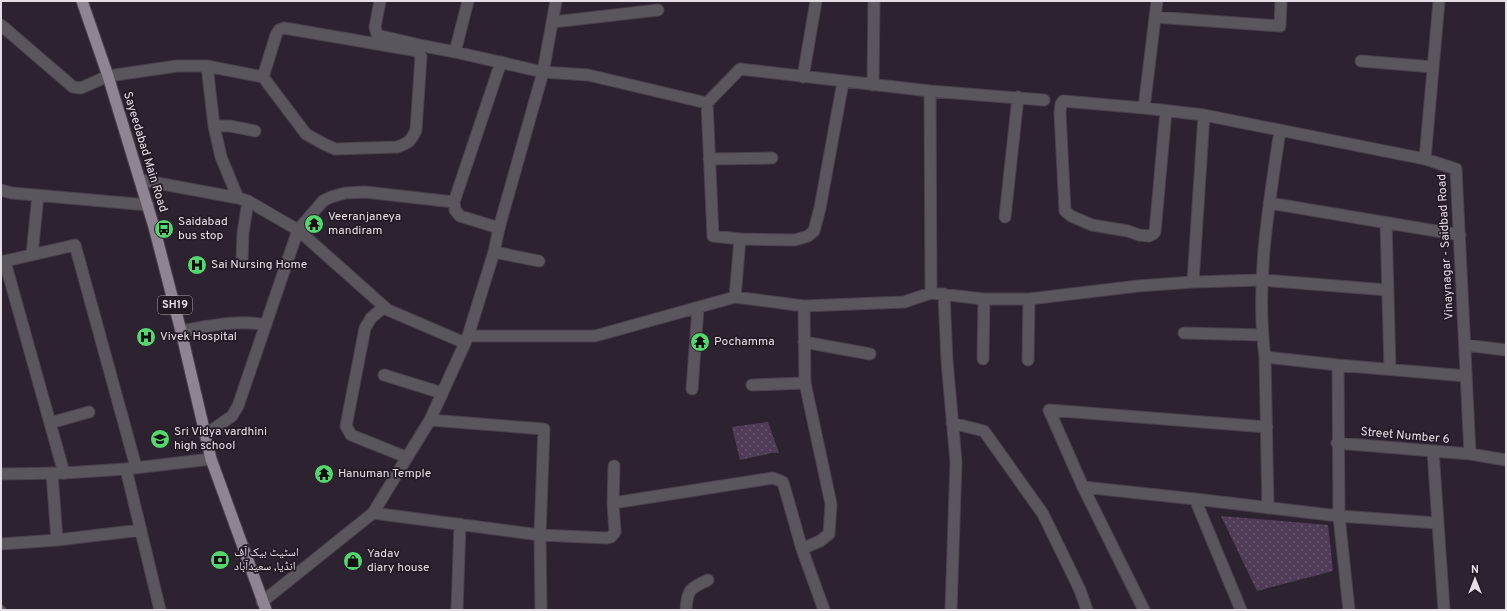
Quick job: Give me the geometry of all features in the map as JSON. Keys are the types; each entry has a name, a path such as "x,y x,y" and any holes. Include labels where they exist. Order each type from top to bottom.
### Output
{"main road":[{"name":"Sayeedabad Main Road","path":"82,1 108,76 148,204 181,331 211,459 264,606"}],"street":[{"path":"376,39 375,26 380,1"},
{"path":"455,52 468,1"},
{"path":"264,606 373,513 430,420 467,339 494,252 499,228 543,72 556,1"},
{"path":"803,77 816,1"},
{"path":"873,85 874,1"},
{"path":"1144,108 1157,1"},
{"path":"1155,17 1280,26 1281,1"},
{"path":"1166,111 1155,232 1153,234 1149,236 1139,235 1128,231 1092,225 1071,216 1065,211 1060,114 1061,104 1063,101 1144,108 1204,115 1425,159 1439,1"},
{"path":"553,22 658,10"},
{"path":"1,25 72,87 81,88 108,76 177,66 207,66 263,77 306,134 335,149 397,147 405,145 412,140 416,130 420,54 418,51 376,39"},
{"path":"263,77 276,35 279,30 284,28 424,46 543,72 588,75 707,103"},
{"path":"1361,61 1433,67"},
{"path":"499,228 460,216 455,210 454,202 501,62"},
{"path":"207,66 214,126 222,157 243,200 242,260"},
{"path":"843,82 820,208 814,231 808,236 795,240 740,239 713,236 707,103 740,69 930,91 1044,100"},
{"path":"930,91 931,293"},
{"path":"1006,217 1018,98"},
{"path":"1193,282 1204,115"},
{"path":"214,126 230,126 255,131"},
{"path":"1268,508 1265,357 1262,335 1262,280 1269,203 1280,130"},
{"path":"709,159 772,158"},
{"name":"Vinaynagar - Saidbad Road","path":"1425,159 1456,169 1470,454"},
{"path":"141,180 243,200 298,230 384,308 467,339 595,336 736,297 804,306 904,302 931,293 984,299 1029,300 1138,286 1193,282 1262,280 1387,290"},
{"path":"1,190 12,193 148,204"},
{"path":"205,435 232,416 238,406 298,230 323,202 331,197 345,193 365,192 454,202"},
{"path":"32,255 38,195"},
{"path":"1269,203 1460,235"},
{"path":"1386,223 1390,369"},
{"path":"736,297 740,239"},
{"path":"64,473 3,262 75,244 131,468 141,530 160,610"},
{"path":"494,252 539,261"},
{"path":"944,294 947,361 956,462 951,610"},
{"path":"983,359 984,299"},
{"path":"1028,360 1029,300"},
{"path":"802,550 820,542 829,534 831,504 805,383 804,306"},
{"path":"384,308 371,318 365,328 346,426 351,435 406,457"},
{"path":"692,389 698,308"},
{"path":"181,331 237,322 252,322 266,325"},
{"path":"1184,333 1262,335"},
{"path":"804,342 870,354"},
{"path":"1465,345 1506,350"},
{"path":"1265,357 1466,376"},
{"path":"1338,365 1337,443 1339,516 1349,610"},
{"path":"384,375 442,393"},
{"path":"752,385 805,383"},
{"path":"1144,610 1083,487 1049,410 1266,427"},
{"path":"50,423 89,412"},
{"path":"430,420 544,429 540,535 541,610"},
{"path":"952,423 984,431 1044,514 1080,590 1087,610"},
{"name":"Street Number 6","path":"1337,443 1470,454"},
{"path":"1433,451 1444,610"},
{"path":"1470,454 1506,460"},
{"path":"1,474 64,473 131,468 211,459"},
{"path":"373,513 540,535 607,538 611,537 615,532 613,503 614,466"},
{"path":"52,473 56,540"},
{"path":"613,503 774,478 783,482 802,550 824,610"},
{"path":"1083,487 1339,516 1437,523"},
{"path":"1195,499 1241,610"},
{"path":"457,610 460,524"},
{"path":"1,544 56,540 141,530"},
{"path":"686,610 690,590 694,586 708,580"}],"shaded area":[{"path":"768,422 779,453 772,453 740,460 732,427"},
{"path":"1221,516 1328,525 1333,571 1257,591"}],"place":[{"name":"Veeranjaneya mandiram","path":"314,224"},
{"name":"Saidabad bus stop","path":"164,229"},
{"name":"Sai Nursing Home","path":"197,265"},
{"name":"Vivek Hospital","path":"146,337"},
{"name":"Pochamma","path":"700,342"},
{"name":"Sri Vidya vardhini high school","path":"160,439"},
{"name":"Hanuman Temple","path":"324,474"},
{"name":"اسٹیٹ بیک آف انڈیا, سعیدآباد","path":"220,560"},
{"name":"Yadav diary house","path":"353,561"}]}
